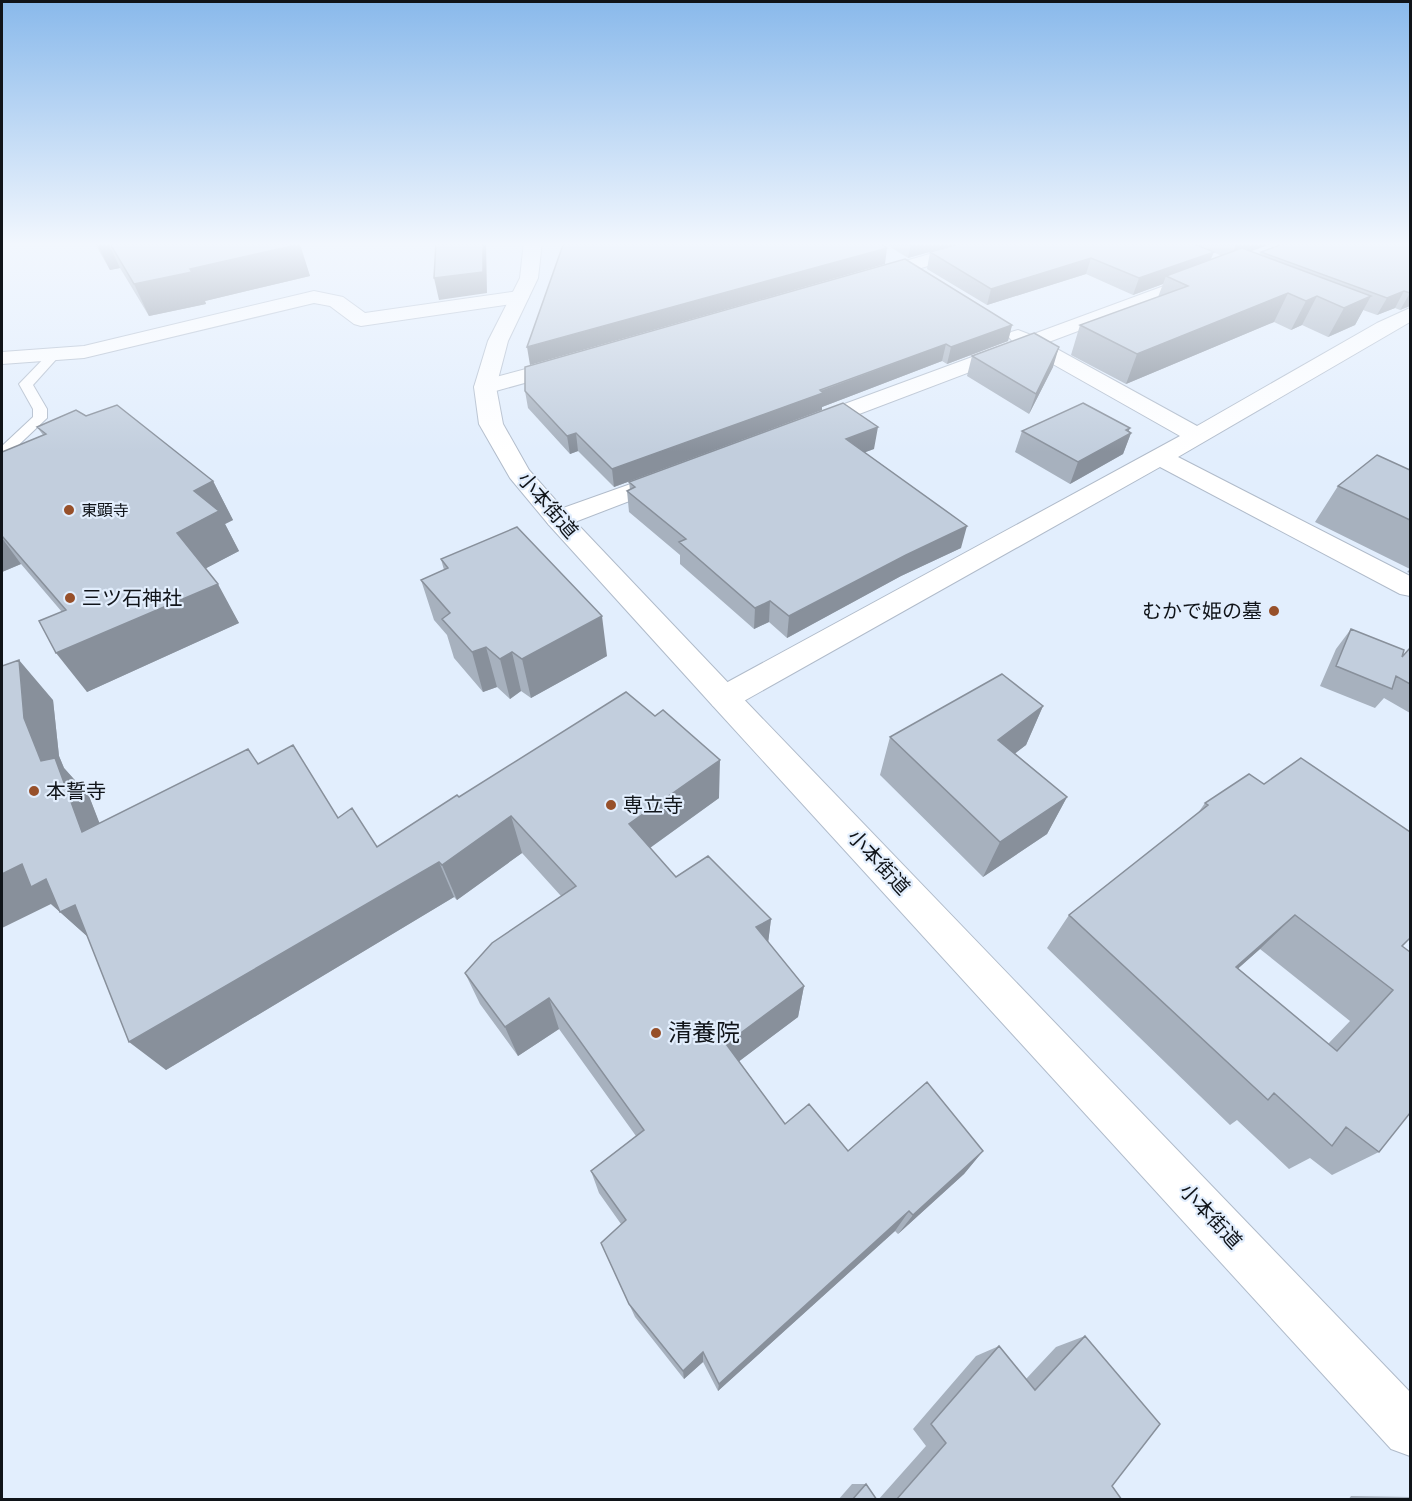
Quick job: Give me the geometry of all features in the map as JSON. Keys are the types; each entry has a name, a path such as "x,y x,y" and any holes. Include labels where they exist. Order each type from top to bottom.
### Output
{"street":[{"path":"2,358 84,352 251,312"},
{"path":"350,312 361,320 416,312"},
{"name":"小本街道","path":"512,312 498,341 485,387 491,424 519,473 558,519 724,698 1410,1430"},
{"path":"785,434 1113,312"},
{"path":"724,698 1197,436 1374,324 1410,315"},
{"path":"1374,324 1410,334"},
{"path":"1002,325 1197,436"},
{"path":"485,387 585,359"},
{"path":"1158,456 1410,587"},
{"path":"558,519 685,471"}],"lane":[{"path":"2,453 40,418 40,407 28,392 26,384 54,355"}],"building":[{"path":"539,312 654,312 527,347"},
{"path":"718,312 991,312 1012,325 951,347 946,344 820,390 823,393 612,469 576,433 567,436 525,391 525,367"},
{"path":"1116,312 1241,312 1137,354 1080,325"},
{"path":"1034,333 1059,347 1036,394 972,356"},
{"path":"843,403 878,427 846,439 967,526 789,616 770,601 755,608 679,542 686,539 627,491 635,487 629,482"},
{"path":"1083,403 1130,428 1126,430 1131,433 1078,462 1022,431"},
{"path":"117,405 213,481 194,491 219,511 177,533 218,584 56,653 39,621 66,610 2,536 2,452 46,434 37,427 76,410 86,416"},
{"path":"1377,455 1410,470 1410,520 1338,486"},
{"path":"517,527 602,616 522,659 512,652 500,659 486,647 472,652 442,619 450,613 421,580 448,568 441,559"},
{"path":"1351,629 1404,650 1402,657 1410,648 1410,684 1396,676 1392,689 1336,666"},
{"path":"19,660 24,718 41,761 55,758 82,832 248,749 258,764 293,745 338,818 352,808 377,847 457,795 459,797 626,692 655,716 663,710 720,760 629,824 676,877 708,856 771,919 756,927 804,986 726,1044 785,1124 809,1104 848,1151 927,1082 983,1151 913,1215 909,1211 719,1384 703,1352 683,1371 629,1304 601,1243 626,1220 591,1171 644,1130 549,998 505,1027 465,973 492,943 576,886 511,816 442,865 439,862 129,1042 75,905 60,912 46,879 31,887 22,864 2,874 2,666"},
{"path":"1002,674 1043,706 998,740 1067,797 1000,842 890,737"},
{"path":"1301,758 1410,832 1410,938 1402,946 1410,952 1410,1113 1379,1152 1346,1127 1332,1146 1274,1093 1268,1100 1069,915 1208,805 1205,803 1249,774 1264,784","holes":["1295,915 1393,990 1337,1051 1236,967"]},
{"path":"1085,1336 1160,1424 1112,1486 1122,1500 896,1500 946,1443 931,1424 999,1346 1035,1390"},
{"path":"866,1484 877,1500 852,1500"}],"place":[{"name":"東顕寺","path":"69,510"},
{"name":"三ツ石神社","path":"70,598"},
{"name":"むかで姫の墓","path":"1274,611"},
{"name":"本誓寺","path":"34,791"},
{"name":"専立寺","path":"611,805"},
{"name":"清養院","path":"656,1033"}]}
